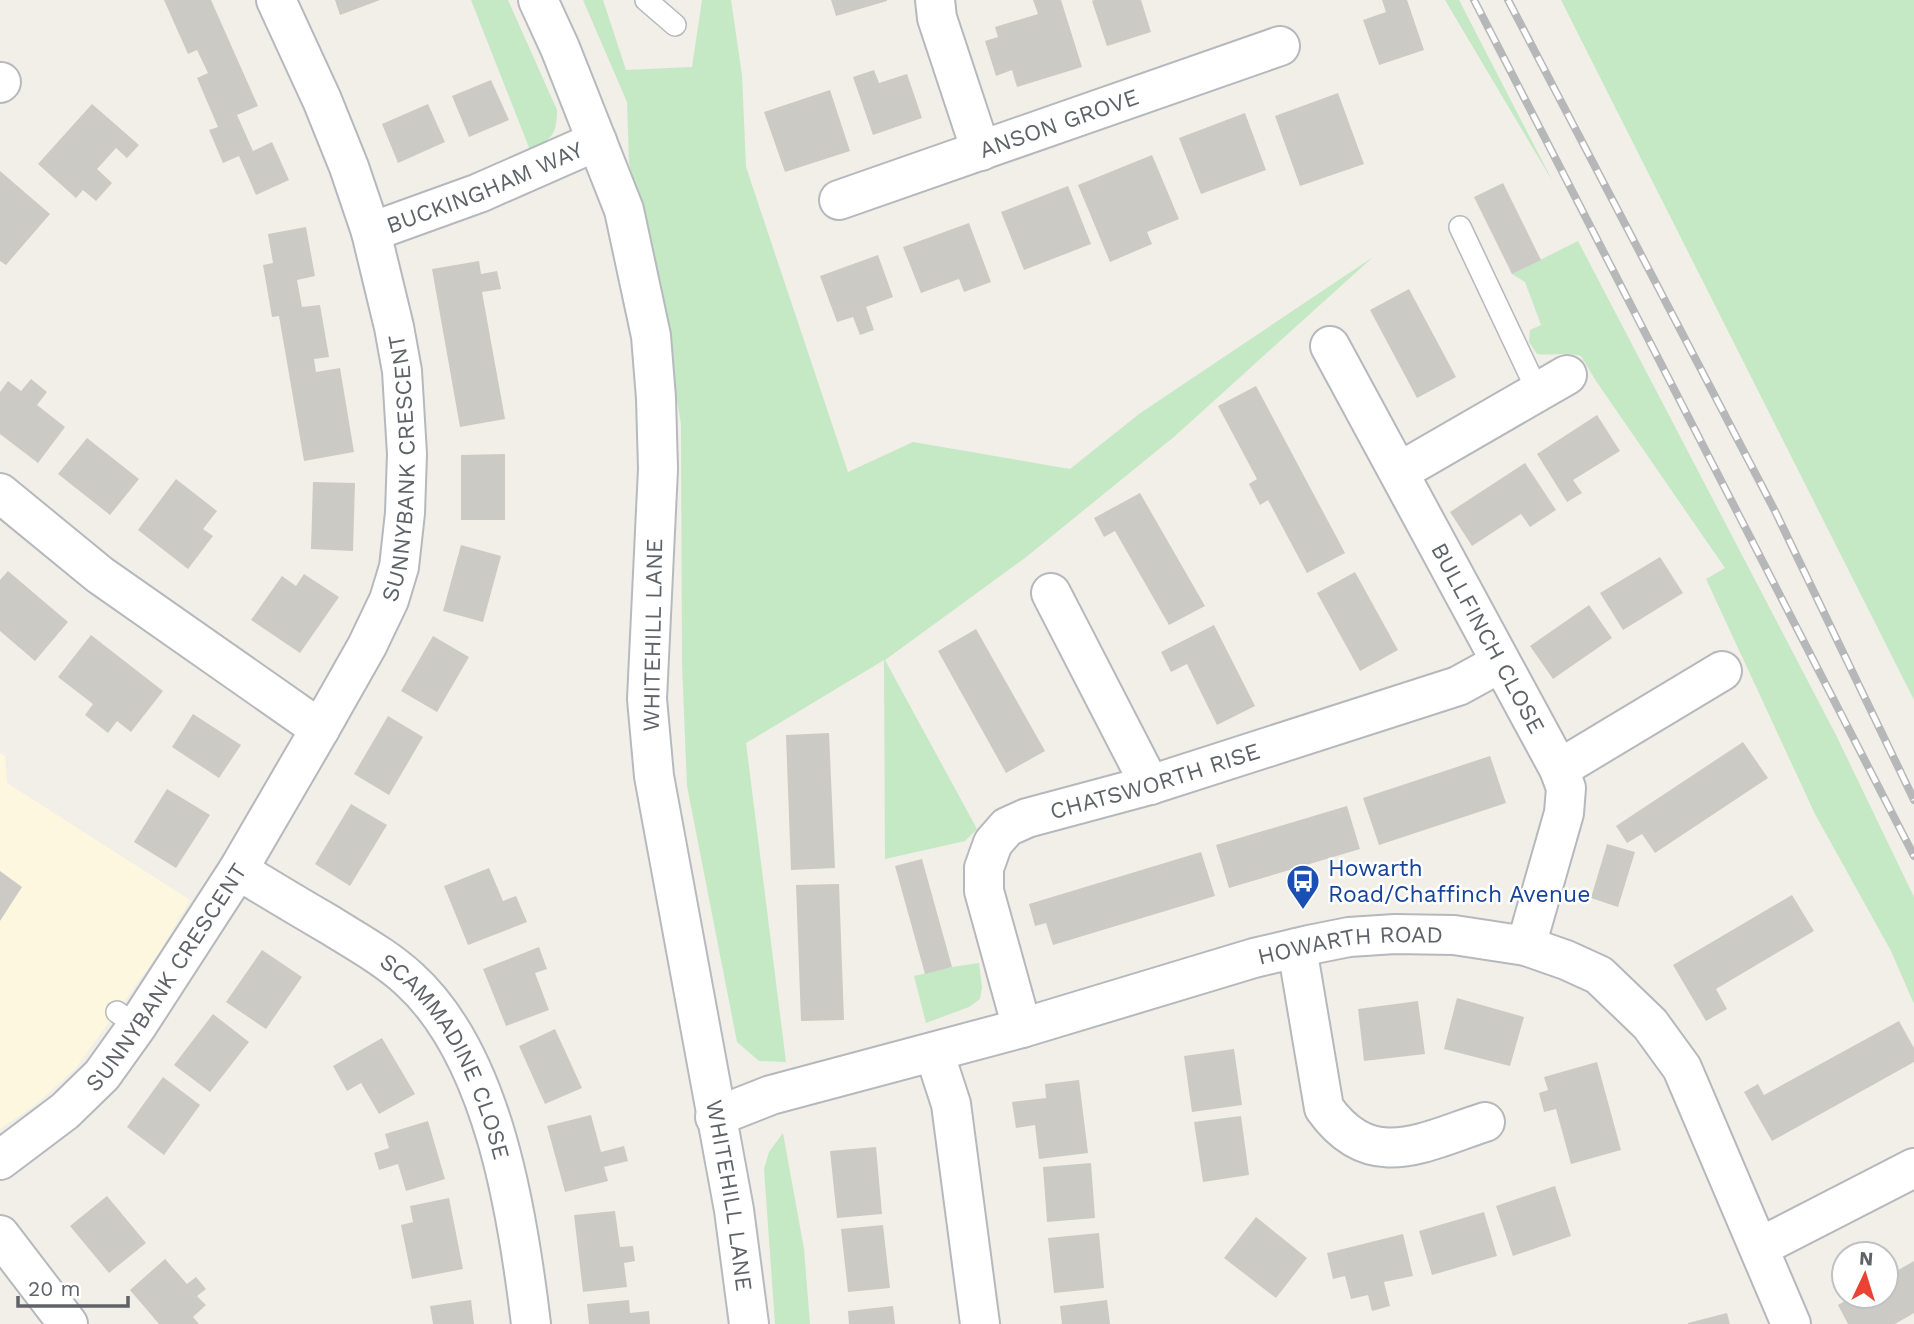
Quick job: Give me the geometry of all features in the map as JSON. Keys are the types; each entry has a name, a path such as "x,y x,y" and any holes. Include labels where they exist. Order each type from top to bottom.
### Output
{"street":[{"name":"SUNNYBANK CRESCENT","path":"0,1160 65,1111 102,1075 127,1019 238,870 367,646 389,600 399,567 405,513 407,454 402,371 394,327 370,232 345,156 276,0"},
{"name":"WHITEHILL LANE","path":"538,0 560,48 624,210 651,336 658,469 648,649 648,699 654,776 734,1210 749,1324"},
{"path":"934,0 941,30 981,151"},
{"name":"ANSON GROVE","path":"839,200 1280,46"},
{"name":"BUCKINGHAM WAY","path":"370,232 479,193 597,141"},
{"name":"BULLFINCH CLOSE","path":"1330,346 1559,769 1566,788 1564,813 1526,946"},
{"path":"1399,472 1553,384"},
{"path":"0,493 100,575 320,729"},
{"path":"1051,593 1150,785"},
{"name":"CHATSWORTH RISE","path":"1023,1028 984,891 984,868 993,843 1007,827 1027,818 1150,785 1458,686 1500,663"},
{"path":"1559,769 1722,671"},
{"name":"SCAMMADINE CLOSE","path":"238,870 379,955 419,989 436,1008 458,1042 491,1122 509,1187 531,1324"},
{"name":"HOWARTH ROAD","path":"715,1117 771,1095 1023,1028 1254,958 1349,937 1395,934 1454,935 1526,946 1599,975 1650,1024 1682,1068 1791,1324"},
{"path":"1297,948 1324,1108 1336,1126 1353,1139 1376,1147 1404,1149 1485,1122"},
{"path":"934,1052 951,1104 980,1324"},
{"path":"1760,1247 1914,1168"},
{"path":"0,1235 68,1324"}],"lane":[{"path":"646,0 675,25"},
{"path":"1460,227 1553,384"}],"shaded area":[{"path":"0,753 5,756 7,783 190,900 157,956 75,1069 35,1105 0,1129"}],"green space":[{"path":"471,0 508,0 557,110 556,125 551,136 530,150"},
{"path":"583,0 603,0 626,70 692,67 702,0 731,0 742,75 746,167 848,472 913,442 1070,469 1139,414 1373,257 1175,436 1025,558 885,660 977,829 965,841 885,859 884,660 746,743 786,1062 759,1061 737,1042 687,786 682,664 681,424 651,243 629,163 627,102"},
{"path":"1445,0 1459,0 1553,182"},
{"path":"1561,0 1914,0 1914,700"},
{"path":"1578,241 1837,737 1914,897 1914,1004 1891,951 1815,814 1706,579 1725,568 1581,356 1537,354 1529,342 1530,330 1541,325 1525,282 1512,274"},
{"path":"979,963 982,987 980,999 969,1007 926,1023 914,976"},
{"path":"783,1133 804,1249 810,1324 775,1324 764,1169 769,1152"}],"building":[{"path":"164,0 211,0 258,106 237,115 253,151 272,142 289,180 256,195 239,156 223,163 209,130 218,127 197,78 208,73 197,50 188,54"},
{"path":"335,0 380,0 340,15"},
{"path":"831,0 887,0 887,1 836,16"},
{"path":"1033,0 1061,0 1082,67 1017,87 1012,70 996,76 985,41 998,37 995,27 1038,14"},
{"path":"1141,0 1151,32 1107,46 1092,1"},
{"path":"1382,0 1407,0 1424,50 1379,65 1363,20 1386,12"},
{"path":"874,70 879,83 907,74 922,118 873,135 853,77"},
{"path":"491,80 509,120 469,137 452,96"},
{"path":"830,90 850,151 785,172 764,112"},
{"path":"1338,93 1364,164 1300,186 1275,116"},
{"path":"92,104 139,145 127,158 116,148 97,169 112,183 96,201 83,190 76,198 38,164"},
{"path":"428,104 445,142 398,163 382,124"},
{"path":"1245,113 1266,170 1201,194 1179,138"},
{"path":"1152,155 1179,219 1147,232 1152,244 1110,262 1078,185"},
{"path":"0,171 50,214 6,265 0,261"},
{"path":"1503,183 1541,260 1512,274 1474,197"},
{"path":"1068,186 1091,244 1024,270 1001,212"},
{"path":"969,223 991,282 964,292 959,279 921,293 903,247"},
{"path":"306,227 315,276 297,280 302,307 320,305 329,357 314,359 316,372 340,368 354,452 304,461 279,316 272,317 263,265 273,263 268,234"},
{"path":"878,255 893,297 866,307 874,330 860,335 853,317 837,322 820,276"},
{"path":"479,261 481,274 497,271 501,289 482,292 505,419 460,427 432,269"},
{"path":"1409,289 1456,377 1417,398 1370,310"},
{"path":"31,379 47,392 37,405 65,427 38,463 0,434 0,392 8,381 21,391"},
{"path":"1256,386 1345,553 1307,573 1268,500 1260,505 1249,484 1257,479 1218,406"},
{"path":"1597,415 1620,451 1573,480 1582,493 1567,502 1537,454"},
{"path":"87,438 139,479 110,515 58,474"},
{"path":"505,454 505,520 461,520 461,455"},
{"path":"1525,463 1556,510 1530,527 1521,514 1472,546 1450,512"},
{"path":"176,479 217,511 203,529 213,536 188,569 138,530"},
{"path":"313,482 355,483 353,551 311,549"},
{"path":"1140,493 1205,606 1169,625 1115,531 1104,537 1094,518"},
{"path":"461,545 501,556 483,622 443,611"},
{"path":"1660,557 1683,593 1623,630 1600,593"},
{"path":"8,571 68,622 35,661 0,631 0,580"},
{"path":"1355,572 1398,650 1360,671 1317,593"},
{"path":"304,574 339,597 300,653 251,620 282,576 296,586"},
{"path":"1589,605 1612,638 1553,679 1530,646"},
{"path":"1214,625 1255,706 1217,725 1187,664 1171,672 1161,652"},
{"path":"976,629 1045,751 1006,773 938,651"},
{"path":"91,635 163,691 131,732 117,721 108,733 85,715 93,704 58,677"},
{"path":"433,636 469,657 437,712 401,691"},
{"path":"193,714 241,745 219,778 172,747"},
{"path":"388,716 423,737 389,795 354,774"},
{"path":"829,733 835,868 791,870 786,735"},
{"path":"1743,742 1768,778 1655,853 1642,834 1627,843 1616,826"},
{"path":"1490,756 1506,803 1379,845 1363,798"},
{"path":"167,789 210,815 176,868 134,842"},
{"path":"351,804 387,825 350,886 315,864"},
{"path":"1347,806 1360,849 1229,888 1216,845"},
{"path":"1607,844 1635,852 1618,907 1591,898"},
{"path":"1201,852 1215,896 1053,945 1046,923 1035,926 1029,904"},
{"path":"922,859 952,967 925,974 895,866"},
{"path":"489,868 503,901 516,896 527,922 468,945 444,886"},
{"path":"0,871 22,887 0,921"},
{"path":"839,884 844,1020 801,1021 796,885"},
{"path":"1792,895 1814,931 1716,989 1727,1009 1706,1021 1673,965"},
{"path":"539,947 547,969 535,973 549,1010 506,1026 483,969"},
{"path":"262,950 302,977 266,1029 226,1002"},
{"path":"1457,998 1524,1017 1510,1066 1444,1049"},
{"path":"1418,1001 1425,1054 1364,1061 1358,1009"},
{"path":"213,1014 249,1042 210,1092 174,1065"},
{"path":"1899,1021 1914,1048 1914,1062 1772,1141 1744,1092 1758,1084 1764,1095"},
{"path":"555,1029 582,1088 545,1104 519,1046"},
{"path":"382,1038 415,1094 379,1114 361,1083 347,1091 333,1066"},
{"path":"1234,1049 1242,1105 1192,1112 1184,1056"},
{"path":"1597,1062 1621,1150 1571,1164 1556,1109 1544,1112 1539,1093 1548,1090 1544,1077"},
{"path":"163,1077 200,1105 164,1155 127,1127"},
{"path":"1079,1080 1088,1153 1039,1159 1035,1125 1016,1128 1012,1102 1046,1098 1045,1084"},
{"path":"591,1115 601,1152 624,1146 628,1161 604,1167 608,1181 565,1192 547,1126"},
{"path":"1241,1116 1249,1175 1203,1182 1194,1122"},
{"path":"428,1121 445,1179 406,1191 398,1164 379,1170 374,1153 389,1148 385,1134"},
{"path":"876,1147 882,1214 837,1218 830,1151"},
{"path":"1091,1163 1095,1218 1047,1222 1043,1167"},
{"path":"1555,1186 1571,1236 1513,1256 1496,1206"},
{"path":"107,1196 146,1243 109,1273 70,1226"},
{"path":"449,1198 463,1269 412,1279 401,1225 413,1222 410,1206"},
{"path":"615,1211 620,1247 633,1246 635,1261 624,1263 627,1287 583,1292 574,1215"},
{"path":"1484,1212 1497,1256 1432,1275 1419,1231"},
{"path":"1256,1217 1307,1258 1276,1298 1224,1258"},
{"path":"883,1225 890,1288 848,1292 841,1229"},
{"path":"1099,1233 1104,1288 1054,1293 1048,1238"},
{"path":"1403,1234 1413,1276 1384,1282 1390,1306 1372,1311 1368,1295 1351,1299 1345,1276 1333,1279 1327,1253"},
{"path":"165,1259 187,1284 196,1277 206,1289 197,1296 206,1305 193,1317 199,1324 159,1324 130,1290"},
{"path":"1914,1261 1914,1313 1895,1324 1848,1324 1841,1310 1900,1310 1900,1269"},
{"path":"471,1300 474,1324 433,1324 430,1306"},
{"path":"629,1300 630,1313 649,1311 650,1324 589,1324 587,1304"},
{"path":"1107,1300 1110,1324 1062,1324 1060,1306"},
{"path":"893,1306 895,1324 849,1324 848,1311"},
{"path":"1727,1313 1730,1324 1688,1324 1688,1323"}],"railway":[{"path":"1474,0 1914,856"},
{"path":"1508,0 1776,513 1914,800"}],"place":[{"name":"Howarth Road/Chaffinch Avenue","path":"1303,911"}]}
